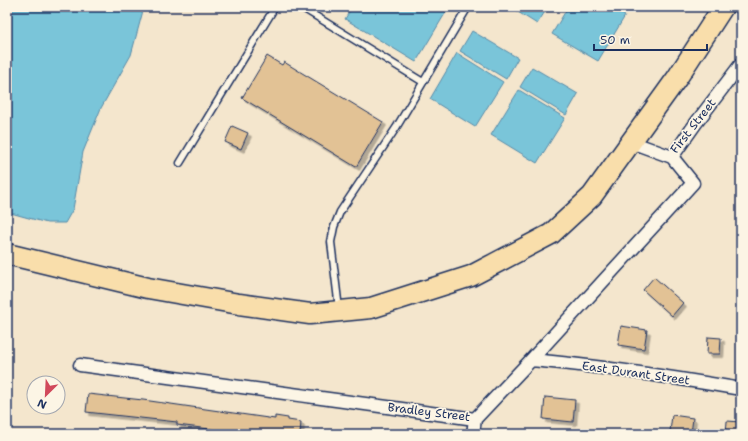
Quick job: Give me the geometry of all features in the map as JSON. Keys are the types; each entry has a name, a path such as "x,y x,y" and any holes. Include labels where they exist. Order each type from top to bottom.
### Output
{"main road":[{"path":"7,254 148,288 239,304 310,314 371,308 471,276 551,234 592,196 677,78 722,7"}],"street":[{"name":"First Street","path":"631,142 672,157 741,64"},
{"name":"Bradley Street","path":"80,365 475,419 693,183 672,157"},
{"name":"East Durant Street","path":"531,360 594,366 686,379 741,389"},
{"path":"473,434 475,419"}],"lane":[{"path":"180,163 275,7"},
{"path":"301,7 423,82"},
{"path":"339,311 332,242 334,228 340,212 396,128 468,7"}],"water":[{"path":"7,7 144,7 131,55 101,108 83,152 73,209 65,223 47,223 7,212"},
{"path":"352,7 449,7 416,62 345,19"},
{"path":"510,7 548,7 537,24"},
{"path":"568,7 610,7 625,16 598,61 552,34"},
{"path":"472,31 518,58 506,79 460,51"},
{"path":"457,53 503,82 475,127 430,99"},
{"path":"532,67 578,94 566,115 520,87"},
{"path":"519,90 565,118 537,163 491,135"}],"building":[{"path":"267,56 282,65 284,62 383,122 356,167 242,98"},
{"path":"232,126 248,133 241,149 225,142"},
{"path":"654,277 683,303 672,316 643,290"},
{"path":"621,326 647,330 644,349 618,345"},
{"path":"708,337 721,338 720,354 707,354"},
{"path":"88,394 143,400 275,419 275,416 288,418 288,420 301,422 300,434 250,434 177,425 177,422 86,412"},
{"path":"545,397 575,400 573,422 543,419"},
{"path":"672,415 693,418 691,434 670,432"},
{"path":"727,421 741,422 741,434 726,434"}]}
